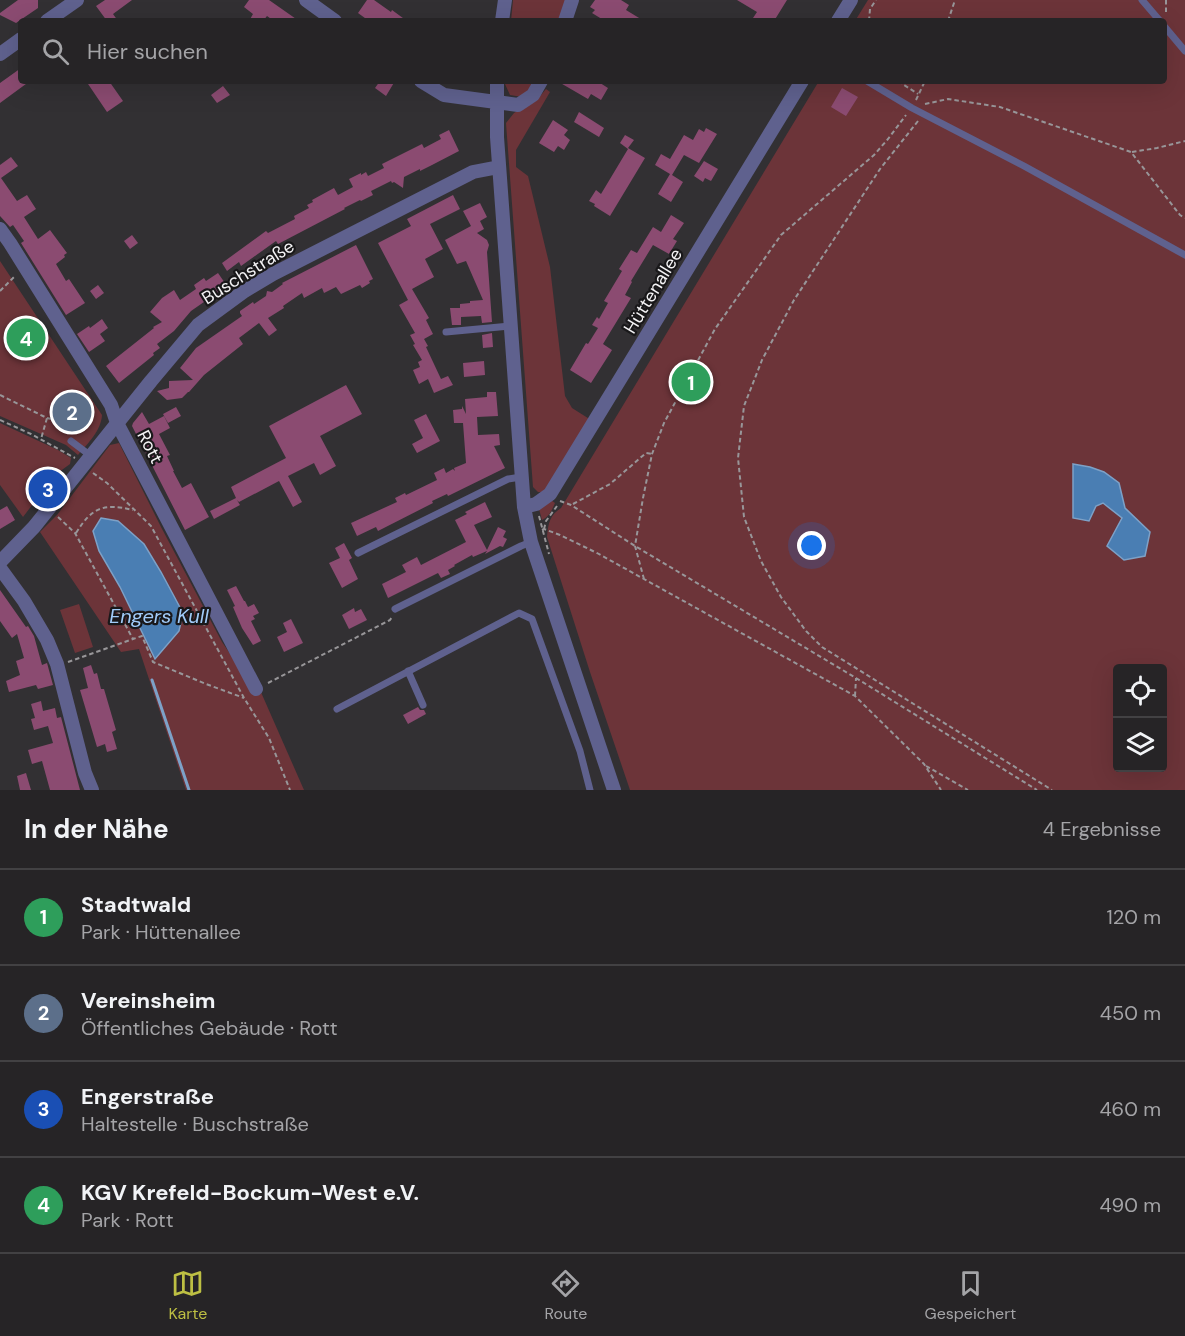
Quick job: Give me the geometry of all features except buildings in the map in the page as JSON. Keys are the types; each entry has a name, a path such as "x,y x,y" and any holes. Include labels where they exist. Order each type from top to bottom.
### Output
{"street":[{"path":"51,18 76,0"},
{"path":"306,0 331,18"},
{"path":"502,18 505,0"},
{"path":"566,18 572,0"},
{"path":"840,18 850,0"},
{"path":"0,54 18,41"},
{"path":"427,84 444,95 518,105 533,95 539,84"},
{"path":"497,84 499,167 524,507 531,542 614,790"},
{"name":"Hüttenallee","path":"524,507 536,504 550,494 800,84"},
{"name":"Buschstraße","path":"0,562 34,527 198,326 243,292 273,274 473,172 499,167"},
{"name":"Rott","path":"0,229 111,405 117,423 250,693"},
{"path":"0,568 47,640 57,664 85,773 92,790"}],"lane":[{"path":"1143,0 1161,18"},
{"path":"1167,25 1185,51"},
{"path":"872,84 912,108 1024,166 1185,255"},
{"path":"446,332 510,326"},
{"path":"71,441 87,461"},
{"path":"358,553 508,479 521,477"},
{"path":"395,609 531,542"},
{"path":"337,708 519,613 532,619 580,751 590,790"},
{"path":"408,671 423,705"}],"path":[{"path":"869,18 870,9 876,0"},
{"path":"949,18 955,0"},
{"path":"1164,18 1166,0"},
{"path":"903,84 919,94"},
{"path":"644,579 635,546 652,454 664,423 715,329 781,235 874,156 912,108 924,84"},
{"path":"912,108 948,99 1000,107 1131,152 1185,141"},
{"path":"924,114 880,169 794,300 762,360 744,406 738,458 744,517 761,561 781,597 806,631 822,647 1052,790"},
{"path":"1131,152 1180,215 1185,218"},
{"path":"0,291 25,266"},
{"path":"0,395 55,420 71,433 71,441"},
{"path":"40,439 48,418"},
{"path":"0,420 75,458 87,461 151,526 250,693 290,790"},
{"path":"652,454 646,453 610,484 571,505 1037,790"},
{"path":"560,501 546,521 544,529 597,553 855,696 924,764 941,790"},
{"path":"50,506 75,533 133,639"},
{"path":"75,533 83,521 96,509 121,507 136,511"},
{"path":"57,664 142,636 153,662 206,684 250,693 390,621 395,609"},
{"path":"855,696 856,678"},
{"path":"924,764 968,790"}],"shaded area":[{"path":"513,0 566,0 561,18 511,18"},
{"path":"868,0 1185,0 1185,790 630,790 547,537 549,524 554,514 561,508 817,84 1167,84 1167,18 857,18"},
{"path":"505,84 533,84 522,97 510,95"},
{"path":"546,89 550,92 516,150 516,167 528,176 550,267 565,396 572,408 591,420 544,492 538,492 533,487 506,123 514,113 536,101"},
{"path":"0,261 102,415 97,432 78,455 66,445 0,416"},
{"path":"0,423 71,458 70,464 55,475 23,517 0,485"},
{"path":"119,443 222,642 256,692 260,690 304,790 186,790 139,649 121,652 40,532 57,515 110,445","holes":["144,544 183,613 120,587 99,551"]},
{"path":"551,500 555,503 554,506 542,520 539,509"},
{"path":"79,604 93,647 75,653 60,610"}],"water":[{"path":"1073,464 1104,472 1119,483 1125,508 1150,532 1145,556 1124,560 1107,546 1122,518 1103,503 1096,506 1089,521 1073,518"},
{"name":"Engers Kull","path":"101,518 118,521 144,544 183,613 179,631 155,659 120,587 99,551 93,531"}],"waterway":[{"path":"152,680 189,790"}],"place":[{"name":"KGV Krefeld-Bockum-West e.V.","path":"26,338"},
{"name":"Stadtwald","path":"691,382"},
{"name":"Vereinsheim","path":"72,412"},
{"name":"Engerstraße","path":"48,489"}]}
